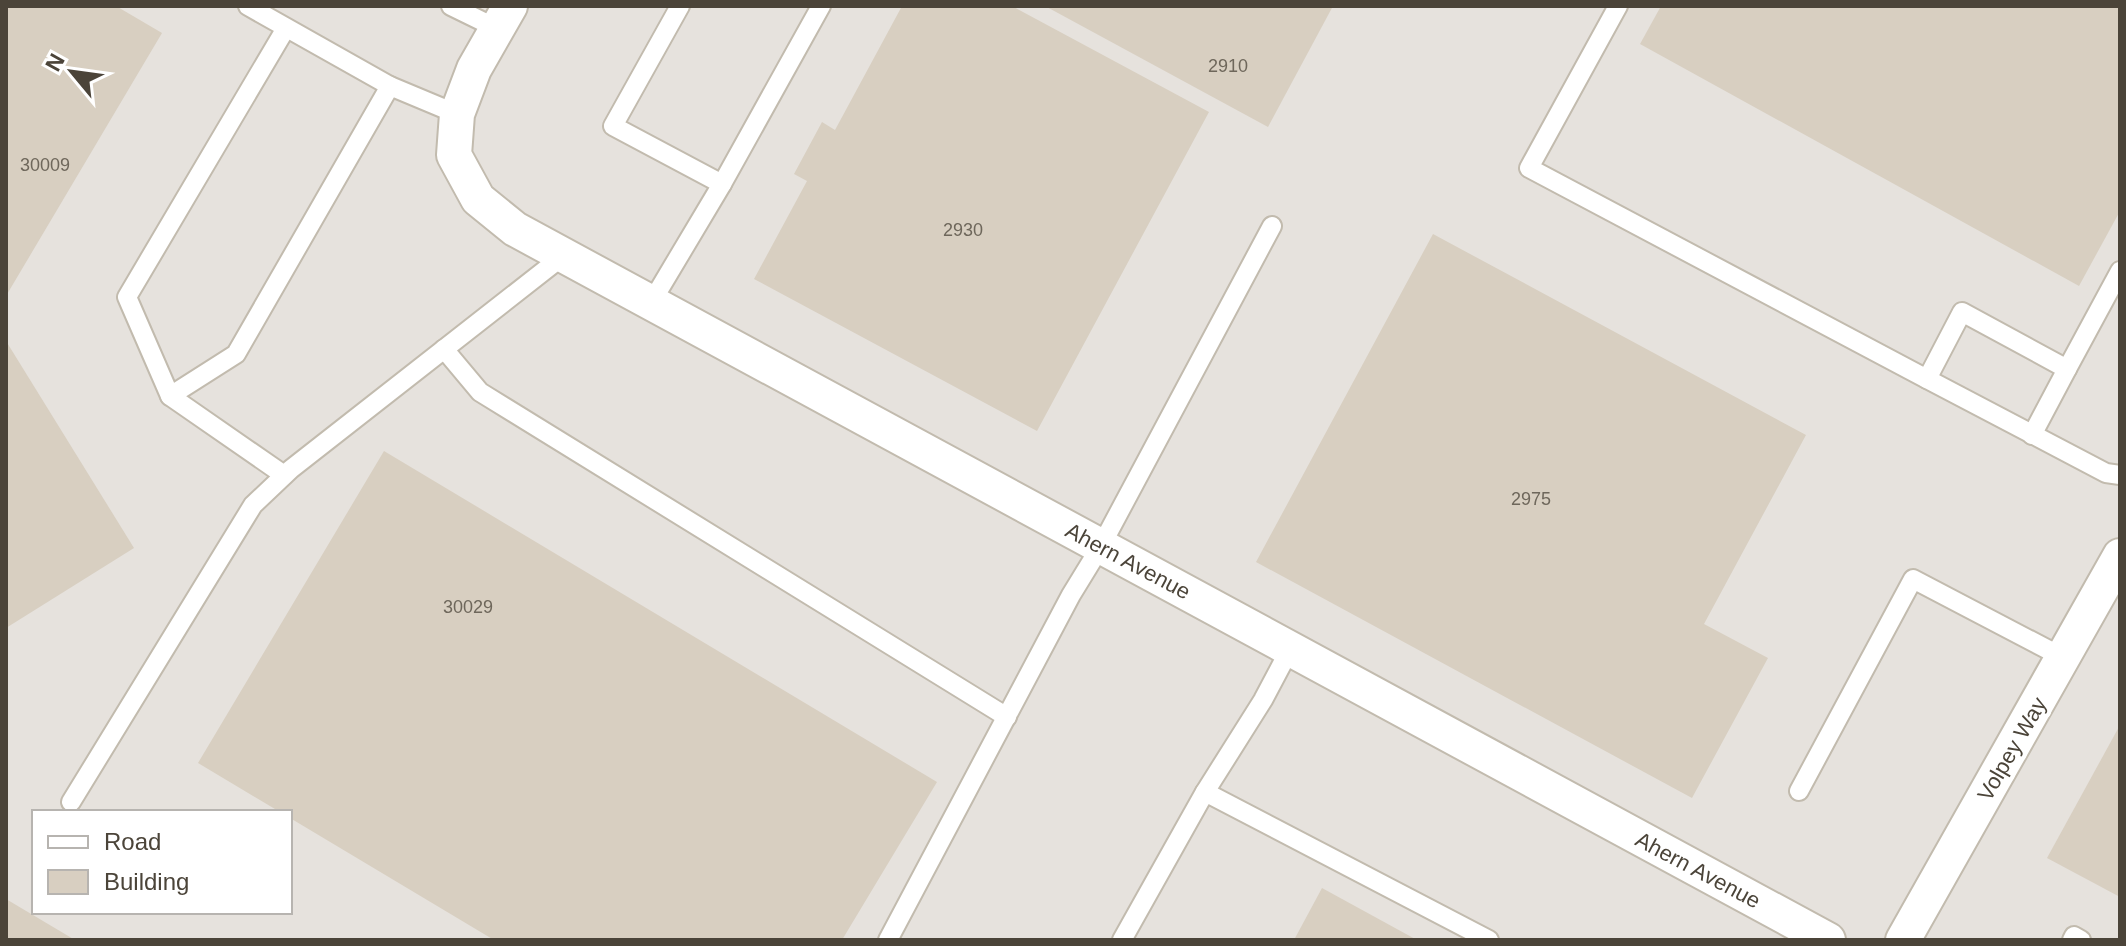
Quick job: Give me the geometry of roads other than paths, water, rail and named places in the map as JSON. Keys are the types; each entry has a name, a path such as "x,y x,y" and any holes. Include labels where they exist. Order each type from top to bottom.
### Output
{"street":[{"path":"457,114 474,69 503,17"},
{"name":"Ahern Avenue","path":"457,114 454,155 478,199 515,229 1827,940"},
{"name":"Volpey Way","path":"1903,940 2120,556"}],"lane":[{"path":"248,6 390,86 457,114"},
{"path":"451,6 503,17"},
{"path":"680,6 613,126 722,184"},
{"path":"651,303 722,184 821,6"},
{"path":"1618,6 1529,168 2032,435 2106,473 2120,475"},
{"path":"284,475 170,396 127,297 286,28"},
{"path":"170,396 236,354 390,86"},
{"path":"888,940 1272,226"},
{"path":"71,802 253,505 284,475 563,256"},
{"path":"2032,435 2120,271"},
{"path":"1927,379 1962,312 2067,369"},
{"path":"444,349 480,392 1007,717"},
{"path":"1799,791 1913,579 2064,658"},
{"path":"1122,940 1290,649"},
{"path":"1205,792 1489,940"},
{"path":"2072,940 2074,936 2081,940"}]}
